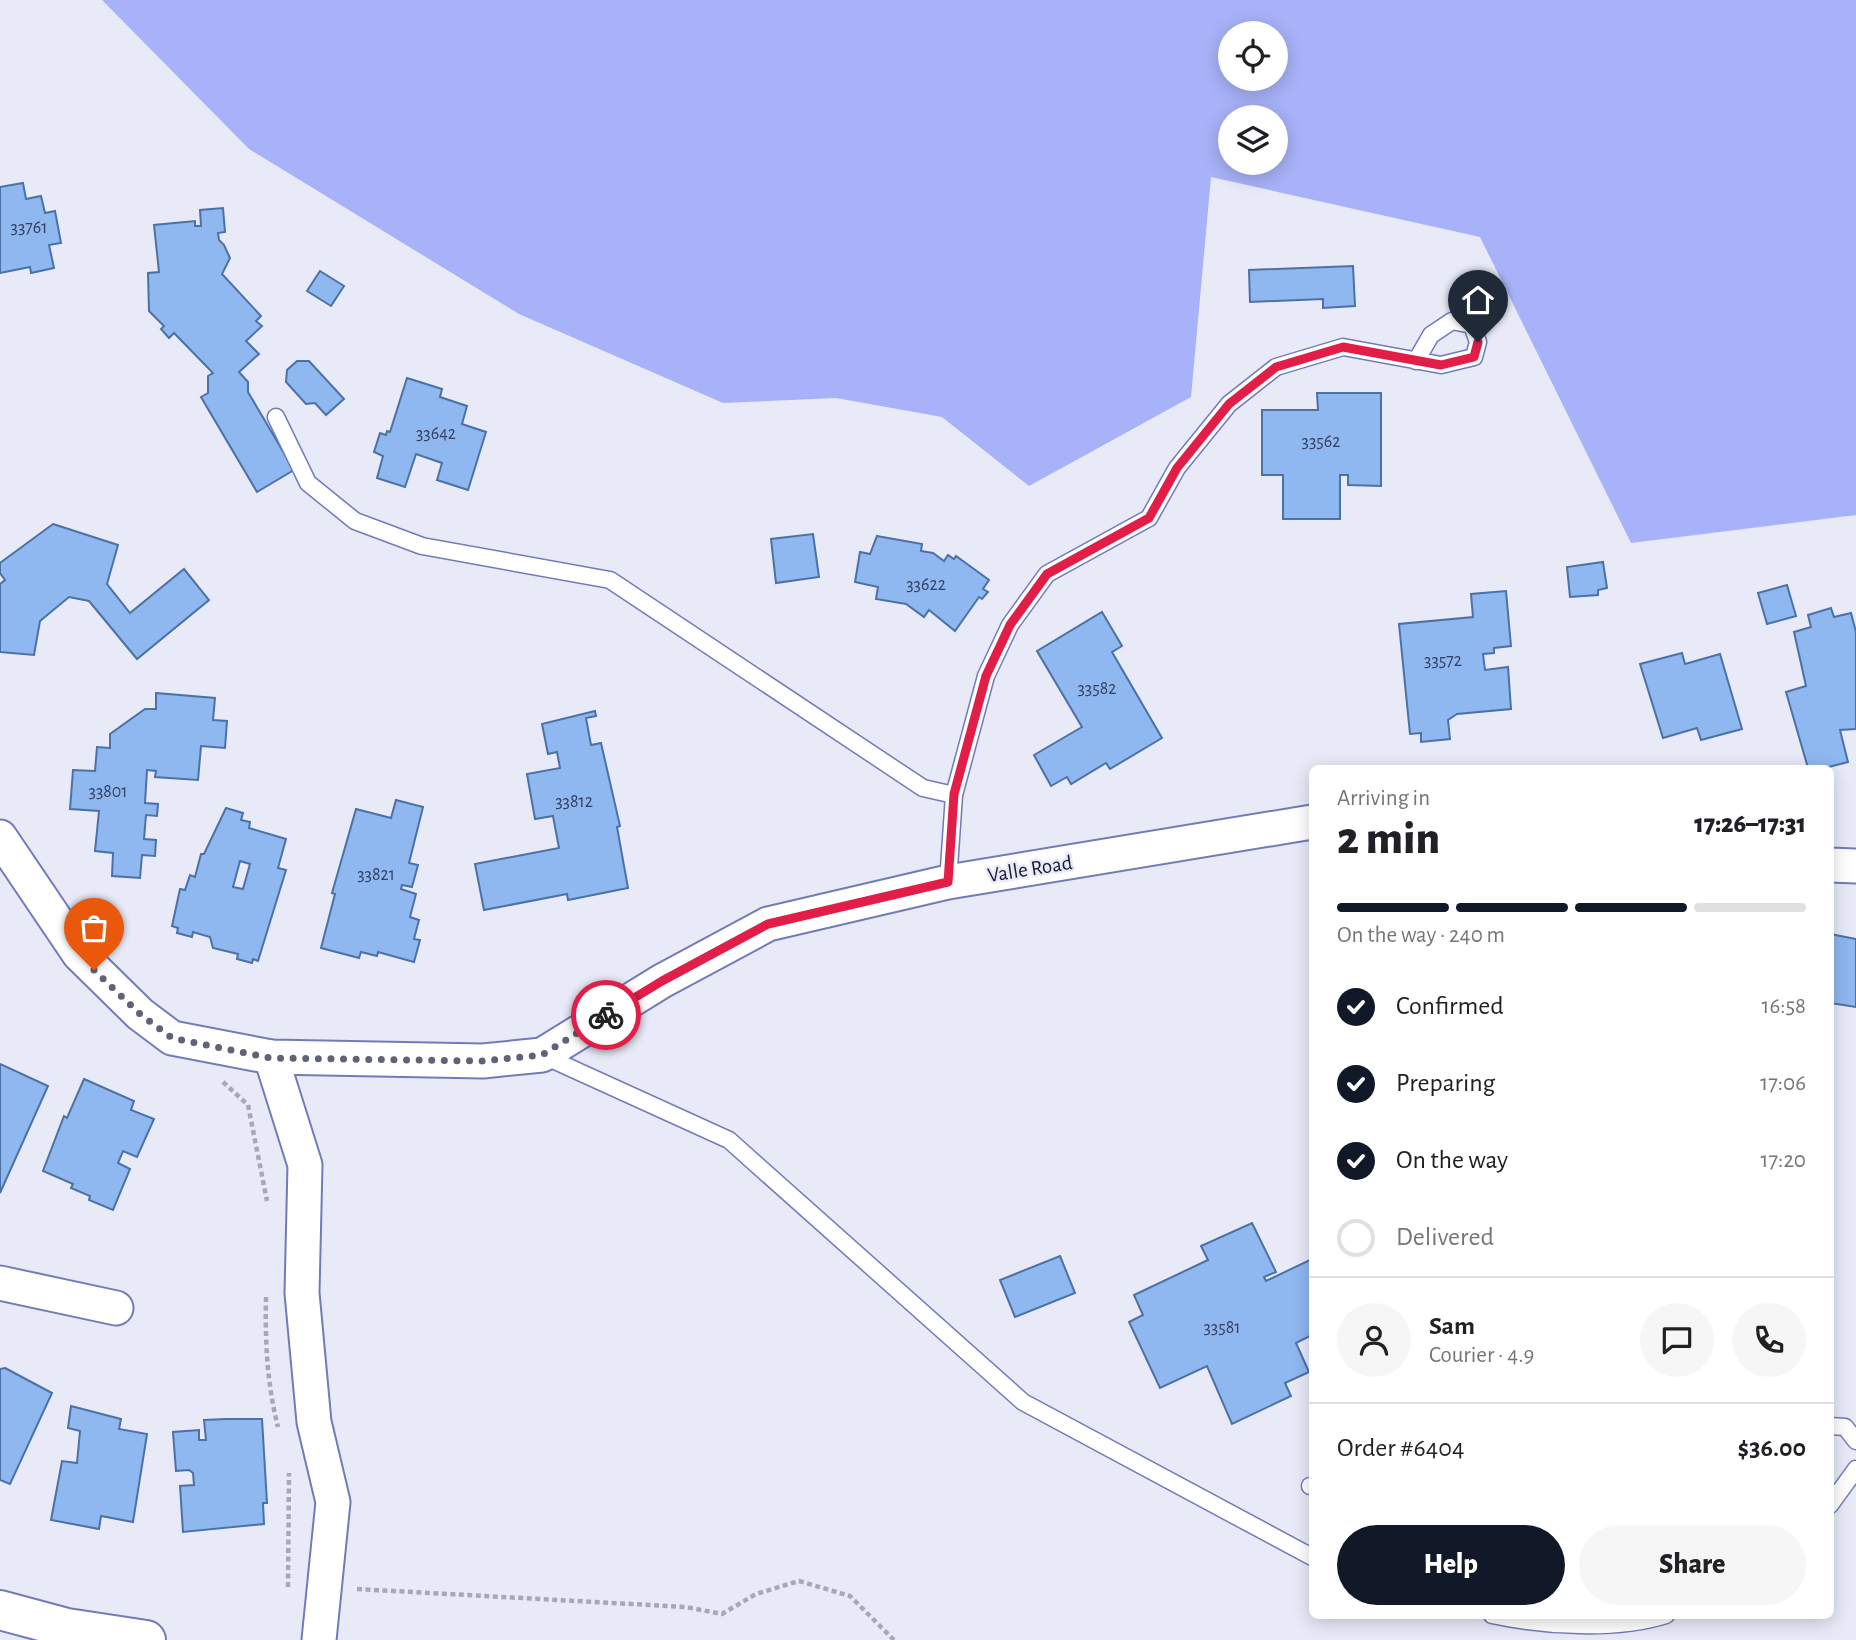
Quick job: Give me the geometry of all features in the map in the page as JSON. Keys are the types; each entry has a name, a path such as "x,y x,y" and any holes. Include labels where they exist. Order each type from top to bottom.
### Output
{"street":[{"name":"Valle Road","path":"0,837 79,954 140,1014 172,1038 271,1058 483,1061 542,1055 662,981 768,924 948,882 1309,822"},
{"path":"1834,865 1856,866"},
{"path":"271,1058 305,1165 302,1293 314,1422 333,1503 319,1640"},
{"path":"0,1283 117,1308"},
{"path":"0,1611 67,1628 146,1640"}],"lane":[{"path":"948,882 954,794 986,676 1010,625 1047,574 1149,518 1177,468 1229,404 1276,367 1343,347 1416,361"},
{"path":"276,417 307,484 355,521 422,546 610,580 923,789 954,794"},
{"path":"542,1055 729,1140 1023,1402 1309,1555"},
{"path":"1834,1426 1845,1427 1856,1441"},
{"path":"1834,1499 1856,1469"},
{"path":"1512,1619 1532,1623 1642,1622 1652,1619"}],"path":[{"path":"214,1073 248,1105 268,1198 267,1211"},
{"path":"266,1289 265,1341 270,1396 280,1433"},
{"path":"288,1601 289,1470"},
{"path":"324,1587 686,1607 722,1614 755,1594 799,1581 850,1596 894,1640"}],"shaded area":[{"path":"102,0 1856,0 1856,515 1631,543 1480,237 1211,177 1191,397 1029,486 942,417 836,398 723,403 519,314 249,149"}],"building":[{"path":"23,183 26,199 41,196 45,213 55,211 61,243 49,245 54,268 31,273 30,267 0,273 0,187"},
{"path":"223,208 225,232 218,233 219,240 230,258 222,274 261,316 256,321 262,326 246,341 259,354 239,372 248,382 248,392 294,470 257,492 201,397 208,393 208,376 213,373 174,333 169,338 161,329 164,326 149,311 148,273 159,272 154,225 195,221 195,226 201,226 200,210"},
{"path":"1353,266 1355,306 1323,308 1323,299 1250,302 1249,270"},
{"path":"320,271 344,286 331,306 307,291"},
{"path":"297,361 309,361 344,399 326,415 315,403 306,404 286,382 287,370"},
{"path":"407,378 442,389 440,397 467,406 462,424 486,432 468,490 437,480 442,463 416,454 405,487 377,478 383,456 374,452 380,433 386,435 387,431 390,432"},
{"path":"1317,393 1381,393 1381,486 1348,485 1348,475 1340,475 1340,519 1283,519 1283,475 1262,475 1262,410 1318,410"},
{"path":"53,524 118,545 107,584 130,613 184,569 209,600 137,659 89,601 69,597 40,621 34,655 0,652 0,584 5,580 0,573 0,563"},
{"path":"813,534 819,577 776,583 771,539"},
{"path":"877,536 922,544 921,551 933,553 944,561 948,555 954,559 956,556 989,580 983,589 988,592 982,599 979,597 955,631 929,610 924,617 906,604 876,599 878,587 855,582 860,552 870,554"},
{"path":"1603,562 1607,588 1598,590 1598,595 1570,597 1567,567"},
{"path":"1787,585 1796,616 1767,624 1758,593"},
{"path":"1506,591 1511,646 1494,648 1494,653 1483,654 1485,670 1508,667 1511,709 1457,714 1448,720 1450,739 1421,742 1421,733 1410,734 1399,624 1473,617 1471,594"},
{"path":"1831,608 1834,617 1851,613 1856,632 1856,729 1840,730 1848,762 1834,766 1807,765 1786,692 1806,686 1794,632 1811,627 1808,615"},
{"path":"1102,612 1122,646 1112,652 1162,738 1110,769 1106,763 1071,784 1067,777 1051,786 1034,755 1082,727 1037,651"},
{"path":"1682,653 1685,664 1720,654 1742,729 1701,740 1697,728 1663,738 1640,664"},
{"path":"156,693 215,698 213,720 227,721 225,748 201,746 198,780 155,777 156,771 147,770 145,803 158,804 157,816 146,815 144,839 156,840 155,856 142,855 140,878 112,876 113,853 95,851 99,811 70,809 73,770 95,771 97,747 110,748 110,734 145,709 156,709"},
{"path":"595,711 596,716 586,718 591,745 601,743 620,826 617,827 628,888 568,900 567,894 484,910 475,864 559,848 553,816 535,819 527,774 560,768 557,752 548,754 542,724"},
{"path":"396,800 423,807 409,863 418,865 412,887 402,885 401,889 416,894 410,917 419,920 414,939 420,940 414,962 378,952 377,956 361,952 359,958 321,948 335,894 332,893 356,809 391,818"},
{"path":"226,808 243,813 241,820 250,822 249,828 286,839 278,868 286,870 258,961 253,959 252,963 237,959 238,954 213,948 210,937 193,932 192,937 177,933 178,928 172,926 180,889 185,890 190,875 195,877 201,854 204,854","holes":["240,861 250,864 243,889 233,887"]},
{"path":"1834,935 1856,939 1856,1007 1834,1004"},
{"path":"0,1064 48,1086 0,1193"},
{"path":"84,1079 134,1101 131,1110 154,1119 137,1157 123,1151 118,1163 130,1169 113,1210 89,1200 90,1196 71,1188 73,1184 43,1171 64,1116 67,1118"},
{"path":"1252,1223 1276,1272 1264,1277 1266,1281 1309,1260 1309,1336 1296,1343 1309,1372 1285,1383 1291,1396 1232,1424 1207,1366 1160,1388 1129,1322 1143,1315 1134,1295 1208,1260 1201,1246"},
{"path":"1060,1256 1075,1293 1015,1317 1000,1280"},
{"path":"5,1368 52,1393 10,1484 0,1480 0,1369"},
{"path":"71,1406 121,1419 119,1429 147,1434 133,1522 101,1516 99,1529 51,1520 62,1461 77,1463 80,1431 68,1428"},
{"path":"262,1419 267,1503 263,1503 264,1524 183,1532 180,1486 194,1485 193,1473 189,1470 176,1471 173,1432 199,1430 199,1440 206,1440 204,1420"}],"way so far":[{"path":"94,970 140,1014 172,1038 271,1058 483,1061 542,1055 606,1015"}],"route":[{"path":"606,1015 662,981 768,924 948,882 954,794 986,676 1010,625 1047,574 1149,518 1177,468 1229,404 1276,367 1343,347 1441,365 1474,357 1478,342"}]}
